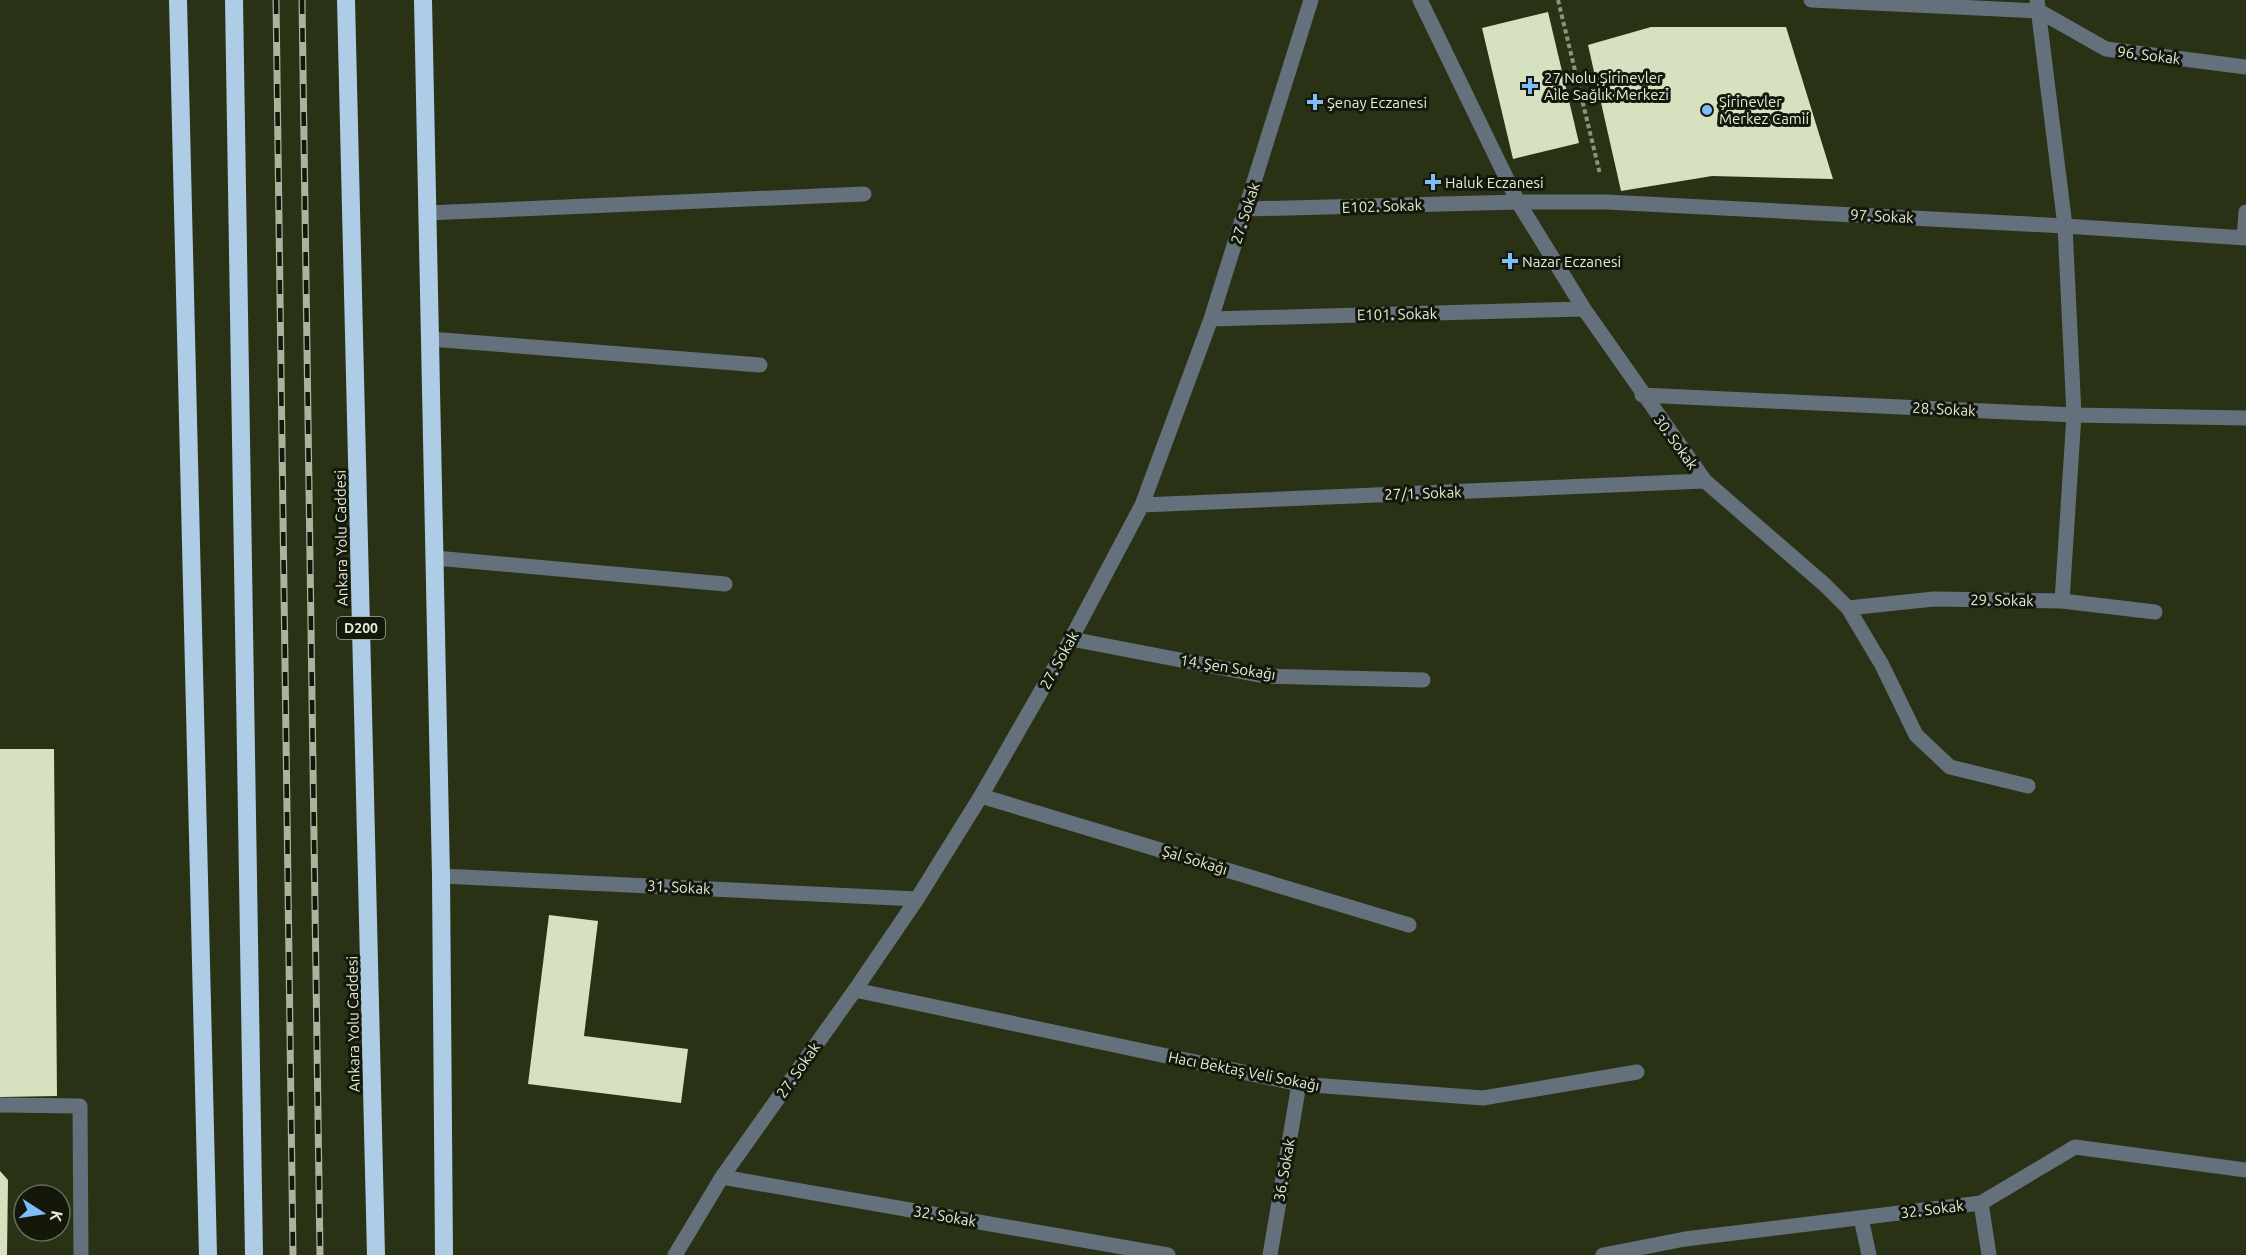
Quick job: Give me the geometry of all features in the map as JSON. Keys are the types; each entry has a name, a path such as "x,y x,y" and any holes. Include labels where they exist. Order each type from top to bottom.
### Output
{"highway":[{"path":"178,0 208,1255"},
{"path":"234,0 254,1255"},
{"name":"Ankara Yolu Caddesi","path":"346,0 376,1255"},
{"path":"423,0 441,876 444,1255"}],"street":[{"name":"27. Sokak","path":"675,1255 722,1177 917,899 981,796 1071,639 1142,506 1211,319 1311,0"},
{"name":"30. Sokak","path":"1420,0 1518,202 1584,309 1705,482 1825,585 1848,608 1882,666 1916,735 1950,767 2028,786"},
{"name":"96. Sokak","path":"1811,0 2038,5 2106,49 2246,67"},
{"path":"2038,5 2065,226 2074,415 2062,601"},
{"path":"427,213 864,194"},
{"name":"E102. Sokak","path":"1246,209 1518,202"},
{"name":"97. Sokak","path":"1518,202 1606,202 2065,226 2245,238"},
{"path":"2245,238 2246,212"},
{"name":"E101. Sokak","path":"1211,319 1584,309"},
{"path":"430,339 760,365"},
{"name":"28. Sokak","path":"1642,395 2074,415 2246,418"},
{"name":"27/1. Sokak","path":"1142,506 1705,482"},
{"path":"435,558 725,584"},
{"name":"29. Sokak","path":"1848,608 1934,599 2062,601 2155,612"},
{"name":"14. Şen Sokağı","path":"1071,639 1264,676 1424,680"},
{"name":"Şal Sokağı","path":"981,796 1409,925"},
{"name":"31. Sokak","path":"441,876 917,899"},
{"name":"Hacı Bektaş Veli Sokağı","path":"855,990 1299,1084 1483,1098 1637,1072"},
{"name":"36. Sokak","path":"1270,1255 1299,1084"},
{"path":"0,1105 80,1107 81,1255"},
{"name":"32. Sokak","path":"1603,1255 1686,1239 1981,1203 2075,1147 2246,1170"},
{"name":"32. Sokak","path":"722,1177 1168,1255"},
{"path":"1981,1203 1989,1255"},
{"path":"1861,1218 1869,1255"},
{"path":"1686,1239 1689,1255"}],"path":[{"path":"1558,0 1606,202"}],"building":[{"name":"27 Nolu Şirinevler Aile Sağlık Merkezi","path":"1548,12 1579,143 1513,159 1482,28"},
{"name":"Şirinevler Merkez Camii","path":"1651,27 1786,27 1833,179 1712,176 1621,191 1588,45"},
{"path":"0,749 54,749 57,1096 0,1097"},
{"path":"549,915 598,921 584,1036 688,1049 681,1103 528,1084"},
{"path":"0,1171 8,1180 7,1255 0,1255"}],"railway":[{"path":"276,0 293,1255"},
{"path":"302,0 320,1255"}],"place":[{"name":"27 Nolu Şirinevler Aile Sağlık Merkezi","path":"1530,86"},
{"name":"Şenay Eczanesi","path":"1315,102"},
{"name":"Şirinevler Merkez Camii","path":"1707,110"},
{"name":"Haluk Eczanesi","path":"1433,182"},
{"name":"Nazar Eczanesi","path":"1510,261"}]}
